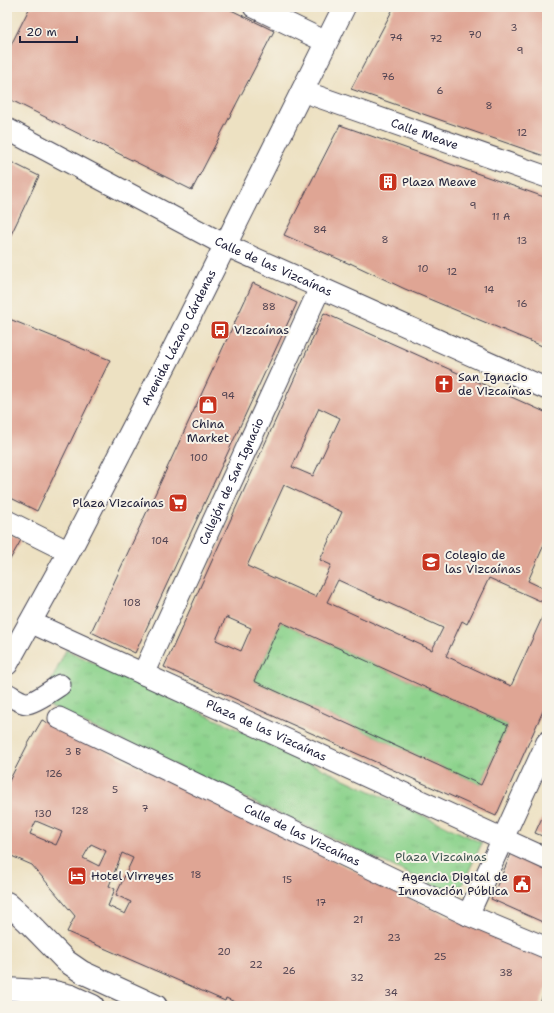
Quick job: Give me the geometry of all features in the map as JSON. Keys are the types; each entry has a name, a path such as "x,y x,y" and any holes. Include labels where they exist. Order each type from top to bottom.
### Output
{"main road":[{"name":"Avenida Lázaro Cárdenas","path":"7,664 69,552 169,358 344,7"},
{"path":"7,903 66,961 82,972 156,1006"},
{"path":"7,989 54,992 71,996 93,1006"}],"street":[{"path":"254,7 326,42"},
{"name":"Calle Meave","path":"302,91 547,176"},
{"name":"Calle de las Vizcaínas","path":"7,129 225,245 547,389"},
{"name":"Callejón de San Ignacio","path":"143,674 320,288"},
{"path":"7,521 69,552"},
{"name":"Plaza de las Vizcaínas","path":"30,622 547,859"},
{"path":"7,694 22,702 28,703 33,702 60,685"},
{"name":"Calle de las Vizcaínas","path":"59,718 468,915 547,948"},
{"path":"468,915 544,748"}],"green space":[{"path":"281,622 508,725 481,785 254,681"},
{"name":"Plaza Vizcainas","path":"66,650 482,843 457,896 41,703"}],"building":[{"path":"30,7 225,7 274,31 192,190 7,98 7,53"},
{"path":"394,7 547,7 547,157 351,89"},
{"path":"340,125 547,198 547,348 405,289 350,263 284,235"},
{"path":"7,160 39,176 7,243"},
{"path":"253,283 297,303 135,653 91,632"},
{"name":"Colegio de las Vizcaínas","path":"324,313 547,413 547,538 528,581 547,590 547,604 489,578 467,624 462,621 446,656 511,686 547,607 547,702 496,816 164,667","holes":["319,408 340,418 313,476 292,467","284,485 342,512 320,560 331,565 316,597 247,566","338,580 443,628 432,650 327,602","226,617 251,628 241,651 216,640","281,622 508,725 481,785 254,681"]},
{"path":"7,318 110,360 37,511 7,496"},
{"path":"7,533 21,540 7,565"},
{"path":"42,720 429,908 547,958 547,985 539,1006 244,1006 226,998 225,1001 67,932 75,916 32,865 7,854 7,785","holes":["36,821 62,832 56,845 30,834","91,844 106,851 99,866 83,858","122,853 133,858 116,895 131,902 125,914 108,906 115,889 109,886"]},
{"path":"547,807 547,838 535,833"},
{"name":"Agencia Digital de Innovación Pública","path":"511,854 547,870 547,924 491,899"}],"place":[{"name":"Plaza Meave","path":"388,182"},
{"name":"Vizcaínas","path":"220,330"},
{"name":"San Ignacio de Vizcaínas","path":"444,384"},
{"name":"China Market","path":"208,405"},
{"name":"Plaza Vizcaínas","path":"178,503"},
{"name":"Colegio de las Vizcaínas","path":"431,562"},
{"name":"Hotel Virreyes","path":"77,876"},
{"name":"Agencia Digital de Innovación Pública","path":"522,884"}]}
